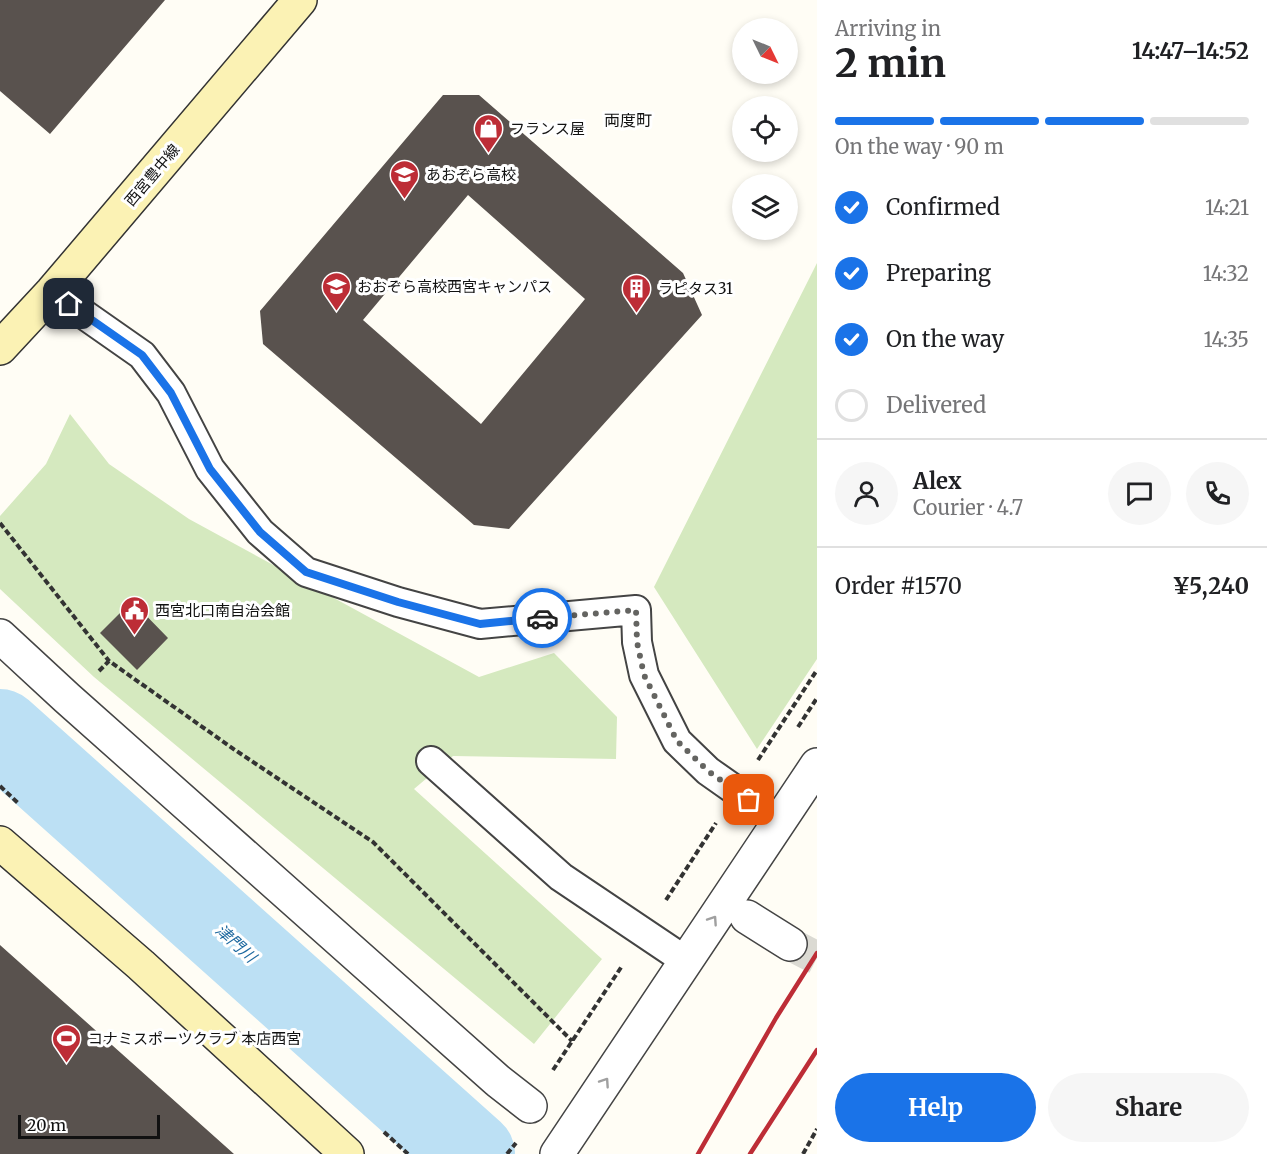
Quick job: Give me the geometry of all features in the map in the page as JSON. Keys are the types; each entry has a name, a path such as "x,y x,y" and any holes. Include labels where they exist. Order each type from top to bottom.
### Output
{"main road":[{"name":"西宮豊中線","path":"0,348 52,292 300,0"},
{"path":"0,843 141,965 347,1154"}],"street":[{"path":"0,636 128,753 498,1081 530,1106"},
{"path":"557,1154 817,765"},
{"path":"747,917 790,944"}],"lane":[{"path":"52,292 142,355 171,393 210,469 260,532 306,572 398,602 480,624 636,610 637,642 644,675 677,741 708,771 779,821"},
{"path":"431,761 561,877 686,961"}],"path":[{"path":"0,523 109,661 235,750 373,842 572,1041"},
{"path":"94,677 109,661"},
{"path":"803,1154 817,1130"},
{"path":"507,1154 518,1141"}],"green space":[{"path":"817,263 817,659 757,749 654,587"},
{"path":"70,414 109,464 189,519 479,677 554,653 617,717 616,759 453,756 414,789 602,959 534,1044 94,677 0,589 0,516 46,464"}],"building":[{"path":"0,0 165,0 50,134 0,91"},
{"name":"ラピタス31","path":"443,95 479,95 683,273 702,315 509,529 474,525 263,344 260,311","holes":["468,195 585,299 481,424 363,320"]},
{"name":"西宮北口南自治会館","path":"132,601 168,638 137,670 100,633"},
{"name":"コナミスポーツクラブ 本店西宮","path":"0,945 234,1154 0,1154"}],"waterway":[{"name":"津門川","path":"0,732 472,1154"}],"tunnel":[{"path":"790,944 817,958"}],"railway":[{"path":"698,1154 776,1018 817,953"},
{"path":"750,1154 817,1050"}],"way so far":[{"path":"542,618 636,610 637,642 644,675 677,741 708,771 749,800"}],"place":[{"name":"フランス屋","path":"489,154"},
{"name":"あおぞら高校","path":"405,200"},
{"name":"おおぞら高校西宮キャンパス","path":"336,312"},
{"name":"ラピタス31","path":"637,314"},
{"name":"西宮北口南自治会館","path":"134,636"},
{"name":"コナミスポーツクラブ 本店西宮","path":"67,1064"}],"district":[{"name":"両度町","path":"628,120"}],"route":[{"path":"69,304 142,355 171,393 210,469 260,532 306,572 398,602 480,624 542,618"}]}
